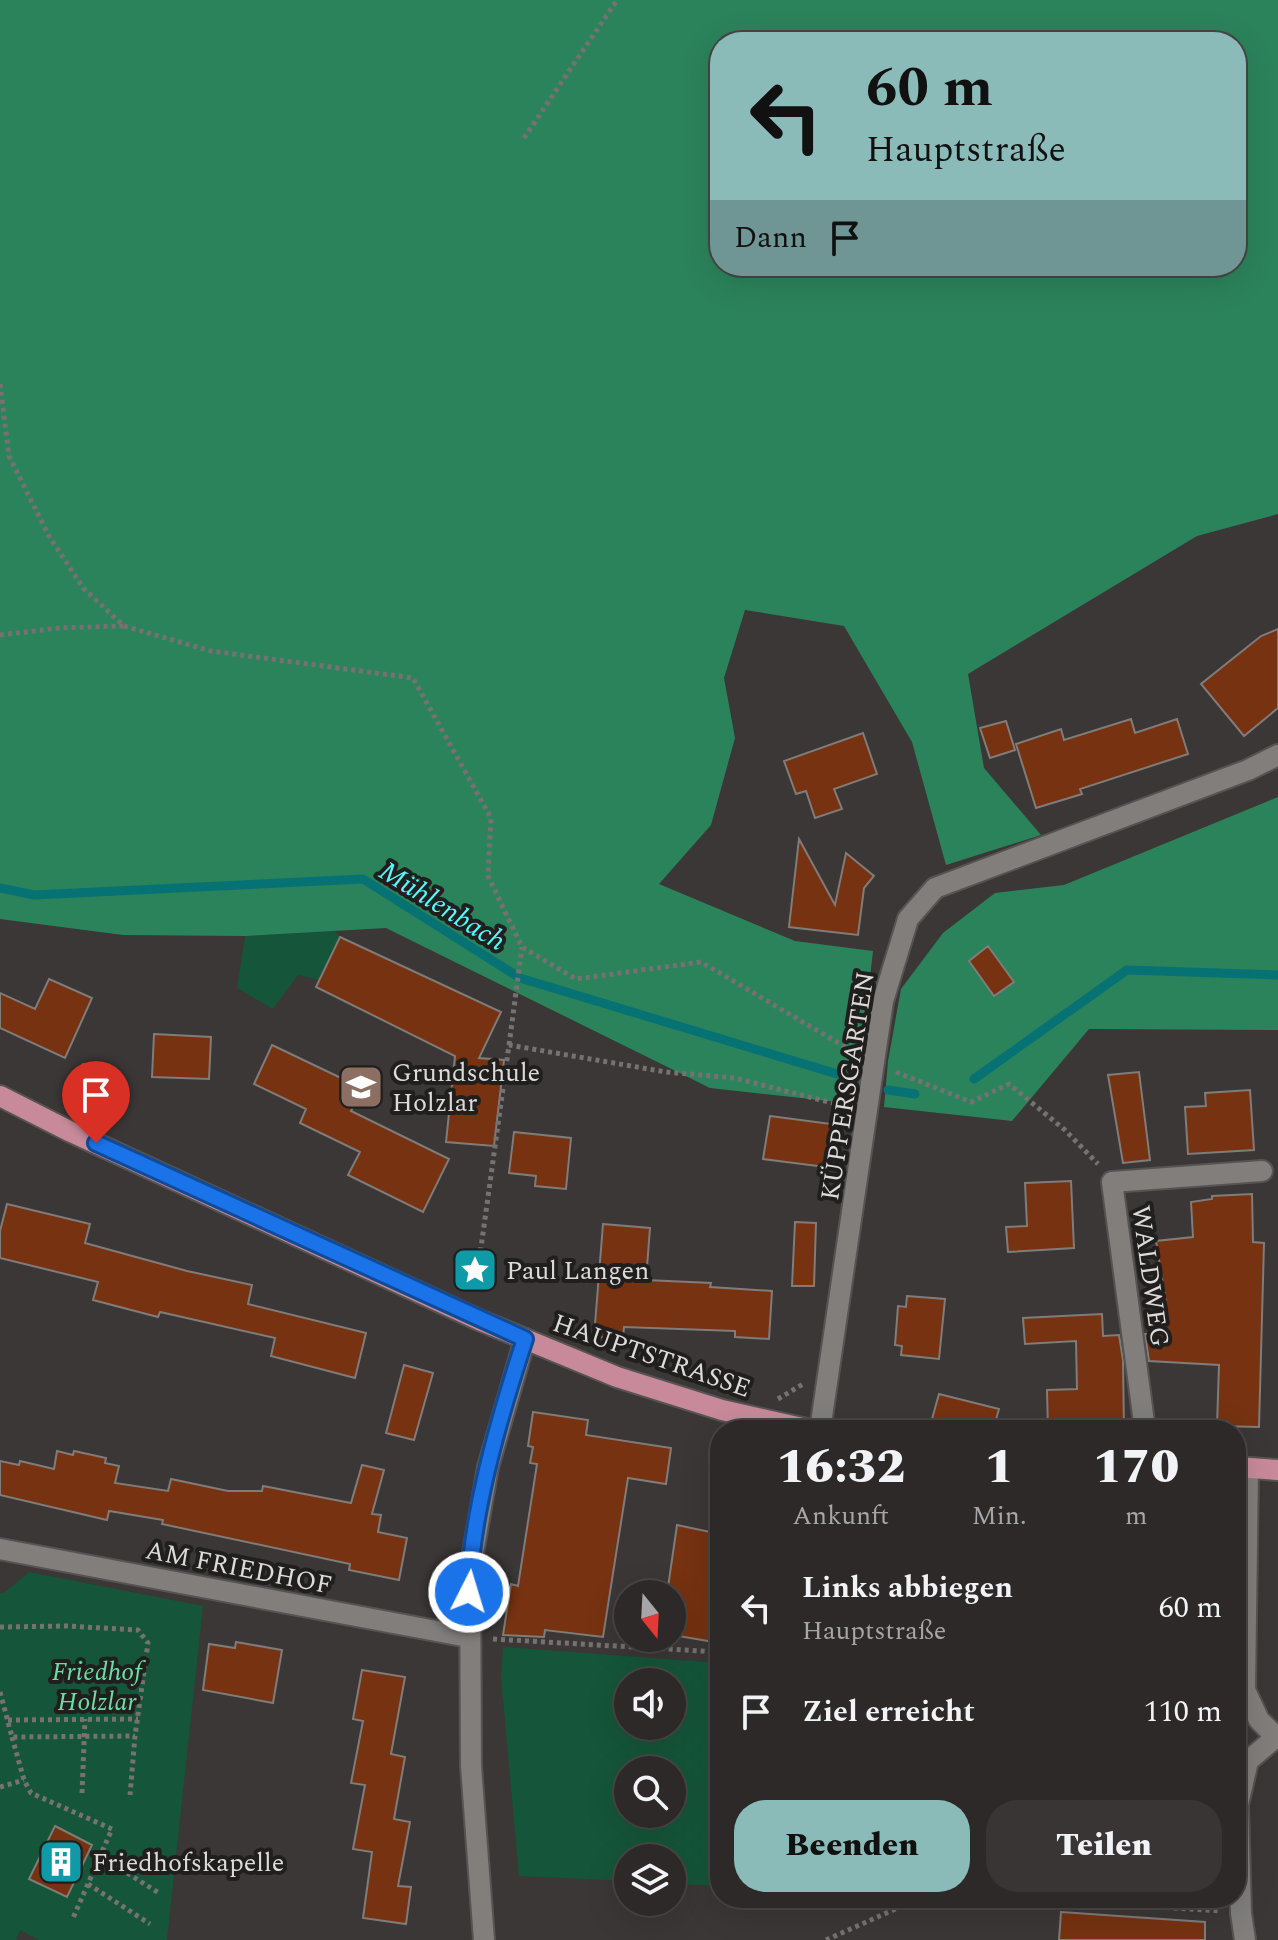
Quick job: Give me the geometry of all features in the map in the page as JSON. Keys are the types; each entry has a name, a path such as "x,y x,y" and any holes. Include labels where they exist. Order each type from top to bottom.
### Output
{"main road":[{"name":"HAUPTSTRASSE","path":"0,1096 71,1132 525,1339 617,1377 768,1420"},
{"path":"1246,1468 1278,1470"}],"street":[{"name":"KÜPPERSGARTEN","path":"822,1420 883,1001 908,919 935,888 1248,770 1278,755"},
{"name":"WALDWEG","path":"1144,1420 1112,1182 1262,1171"},
{"path":"484,1940 471,1766 470,1570 488,1467 525,1339"},
{"name":"AM FRIEDHOF","path":"0,1549 468,1637"},
{"path":"1246,1692 1259,1720 1277,1737 1246,1758"},
{"path":"1241,1908 1245,1940"}],"path":[{"path":"524,138 617,0"},
{"path":"0,384 9,456 49,536 84,589 124,626"},
{"path":"0,635 59,628 124,626 211,651 413,678 491,818 488,876 522,947 474,1294 466,1313"},
{"path":"522,947 576,979 701,962 875,1064 971,1102 1009,1084 1065,1130 1112,1182"},
{"path":"509,1045 666,1072 735,1078 868,1113"},
{"path":"746,1415 798,1388 831,1359"},
{"path":"0,1627 67,1626 138,1630 148,1643 130,1795"},
{"path":"468,1637 710,1651"},
{"path":"0,1692 24,1780 31,1793 112,1829 73,1918"},
{"path":"82,1793 85,1719"},
{"path":"8,1720 138,1719"},
{"path":"12,1737 135,1736"},
{"path":"0,1787 24,1780"},
{"path":"100,1856 159,1893"},
{"path":"88,1884 150,1924"},
{"path":"826,1940 898,1908"},
{"path":"1168,1908 1241,1913"}],"green space":[{"path":"0,0 1278,0 1278,514 1197,536 968,674 984,768 1041,835 946,865 912,742 844,626 745,610 724,678 735,738 711,825 659,884 795,941 873,951 856,1104 710,1088 386,928 245,936 123,935 0,919"},
{"path":"1278,797 1278,1030 1089,1029 1012,1121 884,1107 888,1061 901,989 943,933 995,893 1064,885"},
{"path":"335,931 340,937 319,980 298,975 273,1009 237,988 245,936"},
{"name":"Friedhof Holzlar","path":"29,1572 203,1606 167,1940 39,1940 20,1930 16,1940 0,1940 0,1593"},
{"path":"503,1647 710,1662 710,1886 686,1885 686,1844 614,1844 614,1880 519,1876 501,1677"}],"building":[{"path":"1278,629 1278,708 1244,736 1201,684 1261,636"},
{"path":"1131,719 1135,733 1177,719 1188,754 1080,789 1082,794 1036,808 1016,744 1061,729 1064,740"},
{"path":"1006,721 1015,750 990,758 980,728"},
{"path":"863,733 877,774 834,789 842,809 815,818 806,791 796,794 784,761"},
{"path":"799,839 835,905 846,853 874,876 864,888 858,935 789,927"},
{"path":"340,937 501,1012 479,1058 504,1060 494,1146 446,1142 455,1056 316,987"},
{"path":"988,946 1014,982 994,996 969,961"},
{"path":"49,979 92,998 65,1058 0,1028 0,993 35,1009"},
{"path":"154,1034 211,1037 209,1079 152,1077"},
{"path":"272,1045 362,1088 351,1111 449,1159 423,1212 348,1175 360,1152 300,1123 306,1109 254,1084"},
{"path":"83,1064 123,1082 105,1121 65,1103"},
{"path":"1139,1072 1150,1160 1123,1163 1108,1075"},
{"path":"1250,1090 1254,1150 1188,1154 1185,1107 1206,1106 1205,1093"},
{"path":"770,1116 839,1125 833,1168 763,1159"},
{"path":"514,1132 571,1138 566,1189 535,1186 536,1176 509,1173"},
{"path":"1071,1181 1074,1248 1008,1252 1006,1227 1027,1226 1025,1183"},
{"path":"1252,1194 1253,1242 1264,1243 1259,1427 1246,1427 1246,1420 1217,1420 1219,1365 1149,1361 1145,1334 1158,1334 1160,1303 1166,1303 1156,1241 1193,1237 1191,1202 1212,1199 1212,1196"},
{"path":"7,1204 90,1224 85,1243 252,1285 248,1304 366,1333 355,1378 271,1356 275,1338 160,1312 158,1317 93,1300 98,1282 0,1258 0,1231"},
{"path":"795,1222 816,1223 814,1286 792,1286"},
{"path":"603,1224 650,1228 646,1280 711,1283 710,1287 772,1291 769,1339 735,1337 735,1331 624,1327 623,1338 594,1337"},
{"path":"907,1296 945,1299 939,1359 901,1355 902,1346 895,1345 898,1306 906,1307"},
{"path":"1102,1314 1103,1336 1119,1335 1123,1360 1124,1420 1048,1420 1047,1390 1077,1389 1076,1341 1025,1344 1023,1318"},
{"path":"404,1365 433,1373 414,1440 386,1433"},
{"path":"939,1394 999,1409 996,1420 932,1419"},
{"path":"533,1412 588,1420 586,1435 671,1448 666,1484 628,1478 603,1637 545,1630 544,1637 503,1635 511,1584 518,1586 537,1464 530,1463 533,1447 528,1446"},
{"path":"57,1451 73,1455 74,1451 106,1458 105,1463 119,1466 115,1483 168,1491 171,1479 228,1491 262,1491 263,1486 351,1503 362,1465 384,1470 372,1514 381,1515 378,1532 407,1538 399,1580 349,1570 350,1564 162,1524 163,1520 109,1511 107,1520 0,1495 0,1461 19,1465 20,1461 54,1469"},
{"path":"677,1525 710,1532 710,1641 686,1637 686,1580 669,1580"},
{"path":"236,1642 282,1650 273,1703 203,1690 209,1644 235,1648"},
{"path":"362,1670 405,1677 391,1754 405,1757 394,1819 410,1822 398,1886 411,1887 406,1924 363,1918 372,1852 353,1849 365,1785 351,1783 363,1721 353,1719"},
{"name":"Friedhofskapelle","path":"55,1826 92,1845 67,1897 29,1879"},
{"path":"1061,1912 1205,1922 1205,1940 1059,1940"}],"waterway":[{"name":"Mühlenbach","path":"0,888 34,895 363,879 520,978 847,1077"},
{"name":"Mühlenbach","path":"974,1079 1127,970 1278,975"},
{"name":"Mühlenbach","path":"888,1090 915,1094"}],"place":[{"name":"Grundschule Holzlar","path":"361,1087"},
{"name":"Paul Langen","path":"475,1270"},
{"name":"Friedhofskapelle","path":"61,1862"}],"route":[{"path":"96,1143 525,1339 488,1467 469,1592"}]}
